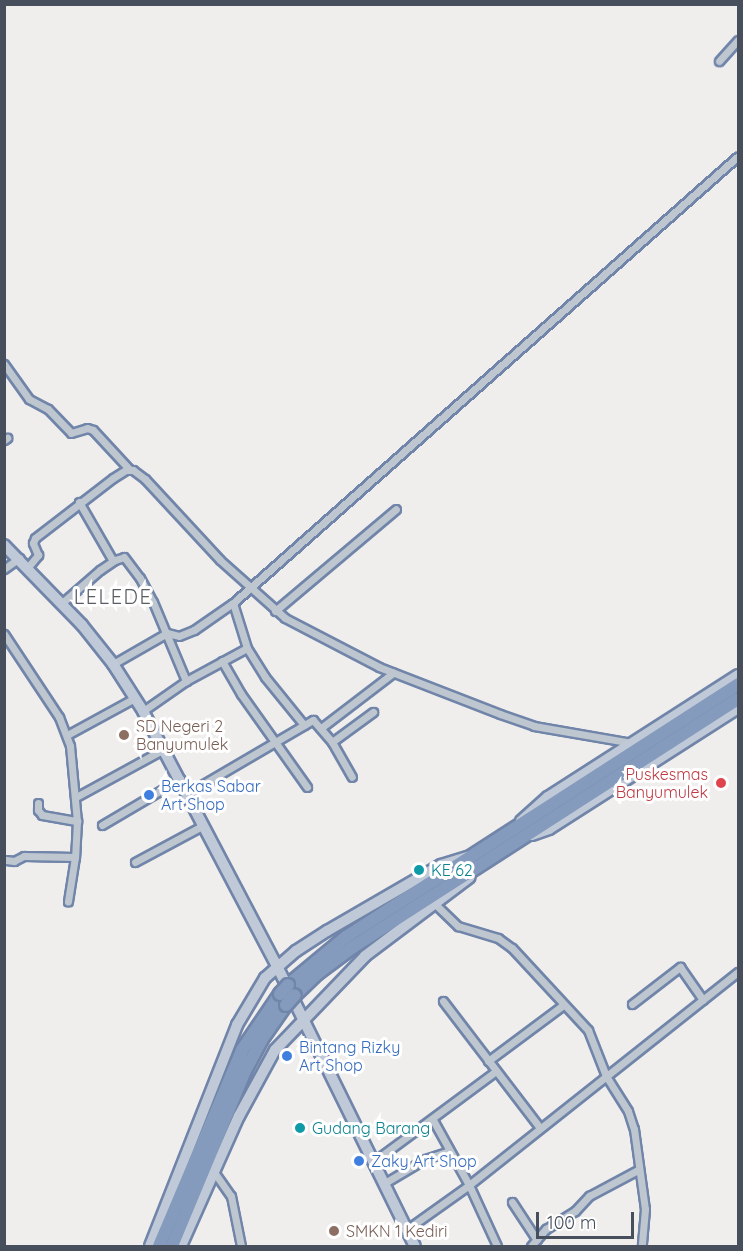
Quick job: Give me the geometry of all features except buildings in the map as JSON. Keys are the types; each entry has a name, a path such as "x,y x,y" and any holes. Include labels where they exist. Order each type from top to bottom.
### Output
{"highway":[{"path":"159,1246 238,1058 254,1030 346,937 738,684"},
{"path":"172,1246 245,1071 287,995 338,957 738,699"}],"street":[{"path":"719,61 738,40"},
{"path":"167,633 173,636 185,634 233,603 738,156"},
{"path":"4,364 33,402 48,409 71,433 87,428 93,430 130,470 145,479 220,560 276,611 393,673 534,726 632,743"},
{"path":"28,567 38,555 33,540 79,502 130,470"},
{"path":"79,502 113,561"},
{"path":"276,611 396,509"},
{"path":"4,544 63,603 113,664 143,711 188,793 249,917 277,966 415,1246"},
{"path":"63,603 113,561 123,557 140,578 167,633 186,681"},
{"path":"4,569 19,558"},
{"path":"233,603 247,648 265,677 304,725"},
{"path":"113,664 167,633"},
{"path":"4,634 43,688 67,735 77,821 75,857 68,901"},
{"path":"143,711 186,681 247,648"},
{"path":"222,661 241,694 307,787"},
{"path":"321,728 393,673"},
{"path":"517,826 548,798 738,675"},
{"path":"67,735 135,698"},
{"path":"526,836 549,829 738,708"},
{"path":"332,742 373,712"},
{"path":"188,793 313,720 332,742 352,777"},
{"path":"76,797 164,749"},
{"path":"102,825 180,779"},
{"path":"38,804 37,809 42,815 77,821"},
{"path":"135,862 204,825"},
{"path":"6,860 14,861 22,856 75,857"},
{"path":"150,1246 237,1025 251,998 277,966 327,931 433,869 470,856"},
{"path":"181,1246 263,1068 302,1020 365,956 435,904 481,865"},
{"path":"435,904 458,926 498,938 512,948 588,1030 606,1076 624,1103 633,1124 645,1209 642,1246"},
{"path":"632,1004 680,967 702,1000"},
{"path":"406,1230 469,1185 738,972"},
{"path":"443,1001 540,1128"},
{"path":"488,1061 563,1005"},
{"path":"373,1162 433,1120 496,1071"},
{"path":"433,1120 469,1185 497,1246"},
{"path":"383,1184 425,1159 449,1151"},
{"path":"531,1246 546,1229 575,1210 590,1196 638,1170"},
{"path":"214,1172 231,1196 241,1246"},
{"path":"512,1202 537,1240"}],"place":[{"name":"SD Negeri 2 Banyumulek","path":"124,735"},
{"name":"Puskesmas Banyumulek","path":"721,783"},
{"name":"Berkas Sabar Art Shop","path":"149,795"},
{"name":"KE 62","path":"419,870"},
{"name":"Bintang Rizky Art Shop","path":"287,1056"},
{"name":"Gudang Barang","path":"300,1128"},
{"name":"Zaky Art Shop","path":"359,1161"},
{"name":"SMKN 1 Kediri","path":"334,1231"}],"district":[{"name":"LELEDE","path":"113,596"}]}
